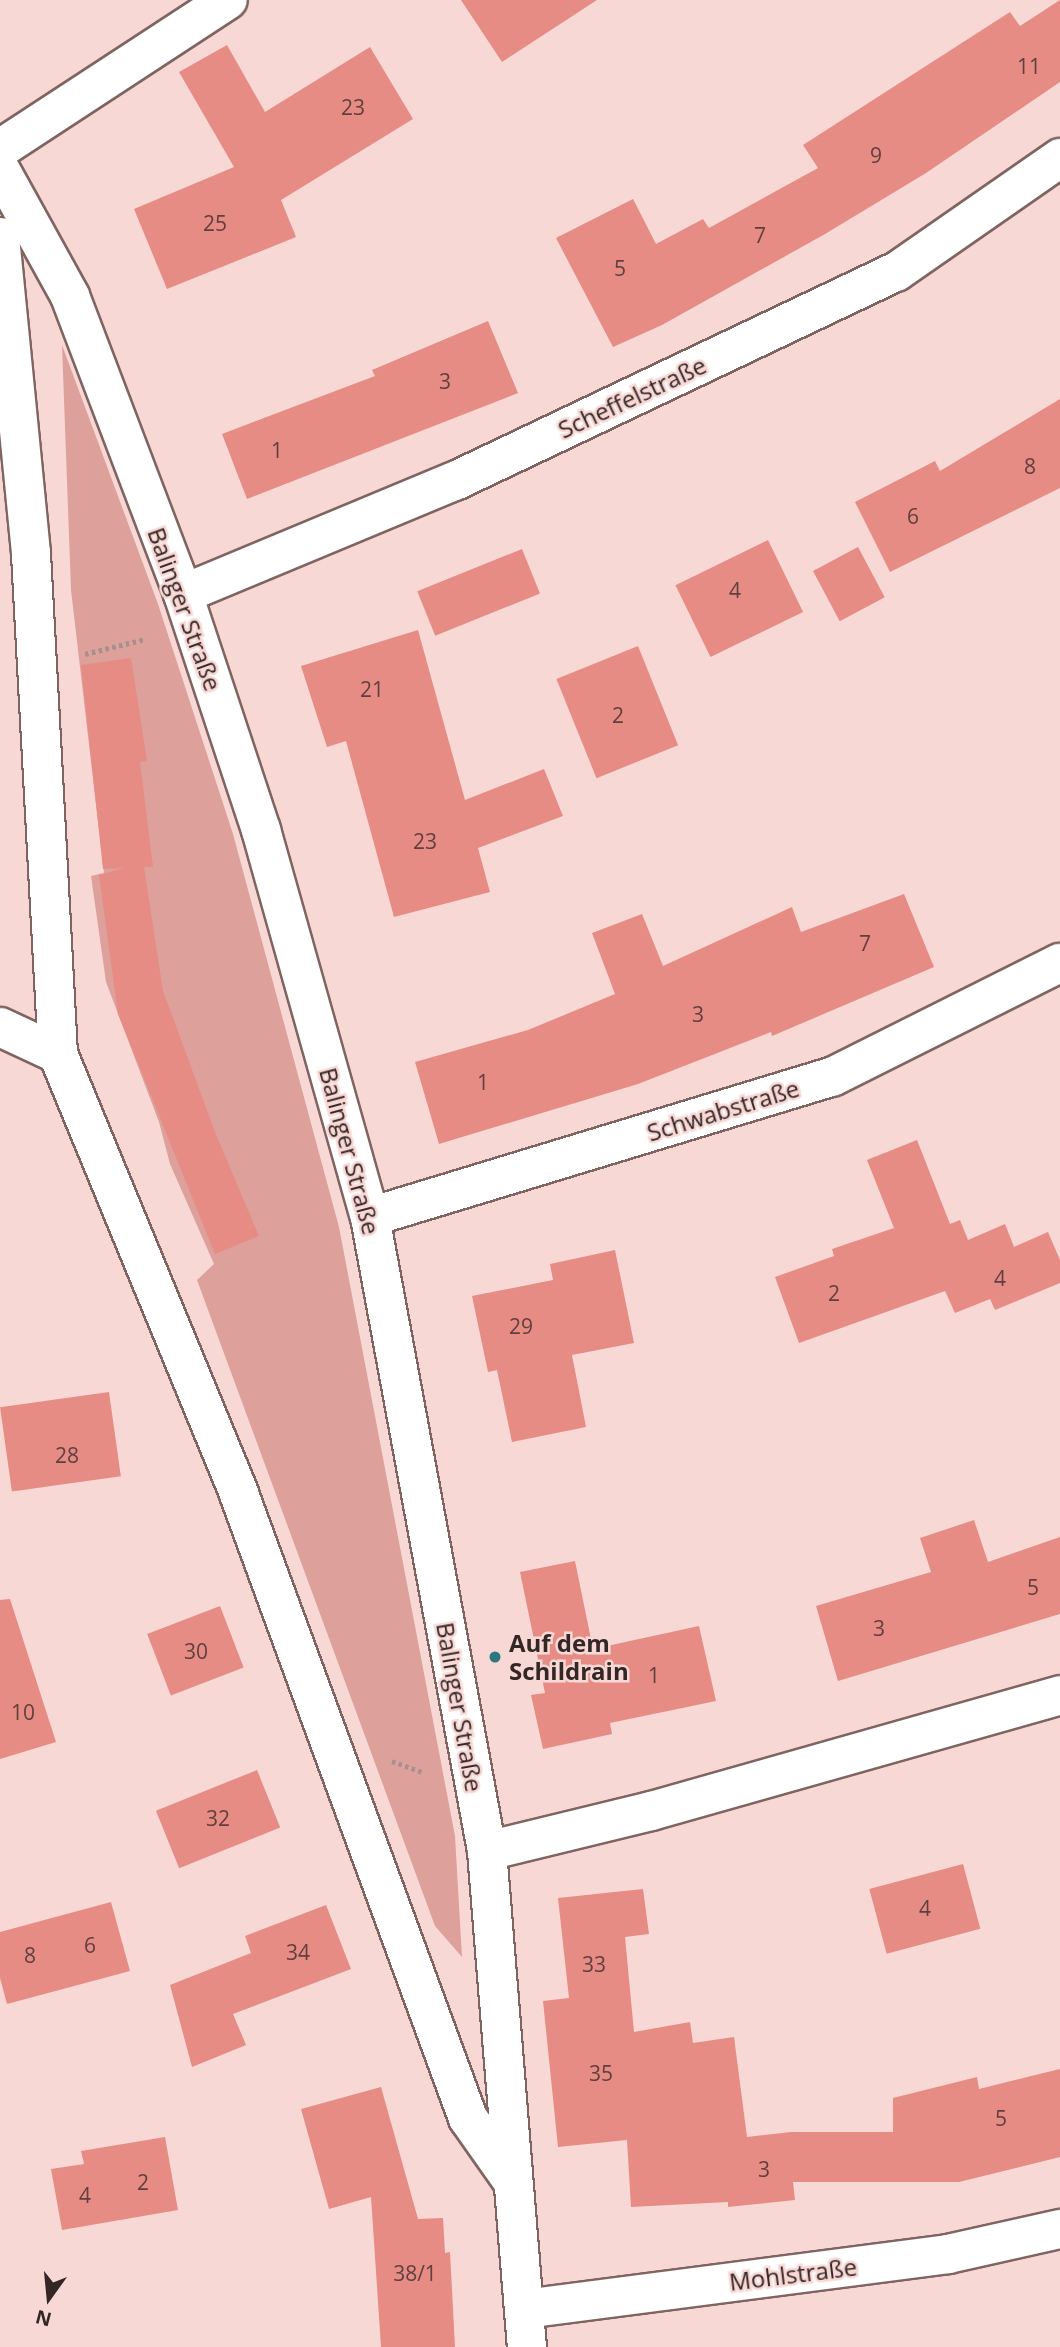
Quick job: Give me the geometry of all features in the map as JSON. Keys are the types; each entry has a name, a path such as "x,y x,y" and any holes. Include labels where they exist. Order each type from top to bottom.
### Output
{"street":[{"path":"0,149 228,0"},
{"name":"Scheffelstraße","path":"188,611 896,272 1060,158"},
{"name":"Balinger Straße","path":"0,169 70,296 188,611 261,830 370,1217 487,1851 527,2347"},
{"path":"0,237 31,554 58,1054 239,1494 468,2118 514,2182"},
{"name":"Schwabstraße","path":"370,1217 832,1077 1060,963"},
{"path":"0,1027 58,1054"},
{"path":"487,1851 651,1811 1060,1695"},
{"name":"Mohlstraße","path":"525,2309 948,2254 1060,2229"}],"path":[{"path":"37,666 188,611"},
{"path":"328,1738 476,1791"}],"shaded area":[{"path":"62,345 158,604 233,834 339,1227 455,1836 462,1957 435,1926 197,1280 214,1264 170,1164 159,1122 106,982 91,876 104,873 71,590"}],"building":[{"path":"461,0 597,0 502,62"},
{"path":"1060,0 1060,82 926,173 825,234 662,325 613,347 556,238 633,199 656,244 703,219 709,228 818,168 803,145 1010,12 1020,26"},
{"path":"227,45 265,112 370,47 413,119 281,200 296,237 167,289 134,209 234,167 179,72"},
{"path":"488,321 518,393 247,499 222,434 375,376 372,370"},
{"path":"1060,399 1060,488 890,572 855,502 935,461 940,471"},
{"path":"768,540 803,612 710,657 675,585"},
{"path":"858,547 885,597 840,621 813,571"},
{"path":"522,549 540,594 435,636 417,591"},
{"path":"418,630 465,800 544,769 563,816 478,848 490,892 394,917 346,741 327,747 301,666"},
{"path":"638,646 678,745 596,778 556,679"},
{"path":"131,658 147,761 140,762 153,867 144,867 163,991 215,1132 259,1236 215,1254 118,1014 99,875 124,868 103,869 81,665"},
{"path":"904,894 934,967 772,1036 771,1032 638,1084 439,1144 415,1062 528,1030 615,994 592,933 642,914 663,966 792,907 801,932"},
{"path":"917,1140 950,1224 960,1220 968,1240 1005,1224 1014,1247 1048,1232 1060,1260 1060,1283 995,1310 990,1299 955,1313 945,1291 799,1343 775,1277 834,1256 832,1249 894,1228 867,1160"},
{"path":"615,1250 634,1343 572,1355 586,1427 512,1442 497,1370 488,1372 472,1296 553,1280 550,1264"},
{"path":"109,1392 121,1476 12,1491 0,1407"},
{"path":"974,1520 988,1562 1060,1537 1060,1614 838,1681 816,1606 931,1572 920,1538"},
{"path":"575,1561 593,1649 699,1626 716,1701 610,1723 612,1734 543,1749 531,1695 545,1693 520,1572"},
{"path":"10,1599 56,1742 0,1759 0,1600"},
{"path":"220,1606 244,1668 171,1696 147,1634"},
{"path":"257,1770 280,1827 179,1868 156,1811"},
{"path":"963,1864 980,1929 887,1954 869,1889"},
{"path":"643,1889 649,1934 625,1937 634,2032 690,2022 693,2043 734,2037 747,2137 791,2132 893,2132 893,2098 977,2077 979,2089 1060,2069 1060,2157 959,2182 793,2182 795,2200 728,2207 728,2202 631,2207 627,2140 558,2147 543,2001 569,1998 558,1898"},
{"path":"111,1902 130,1971 7,2004 0,1978 0,1932"},
{"path":"326,1905 351,1969 233,2014 246,2045 192,2067 170,1985 251,1953 245,1936"},
{"path":"381,2087 418,2219 443,2218 445,2253 450,2252 455,2347 381,2347 371,2197 329,2209 301,2109"},
{"path":"165,2137 178,2210 62,2230 51,2169 84,2164 81,2151"}],"place":[{"name":"Auf dem Schildrain","path":"495,1657"}]}
